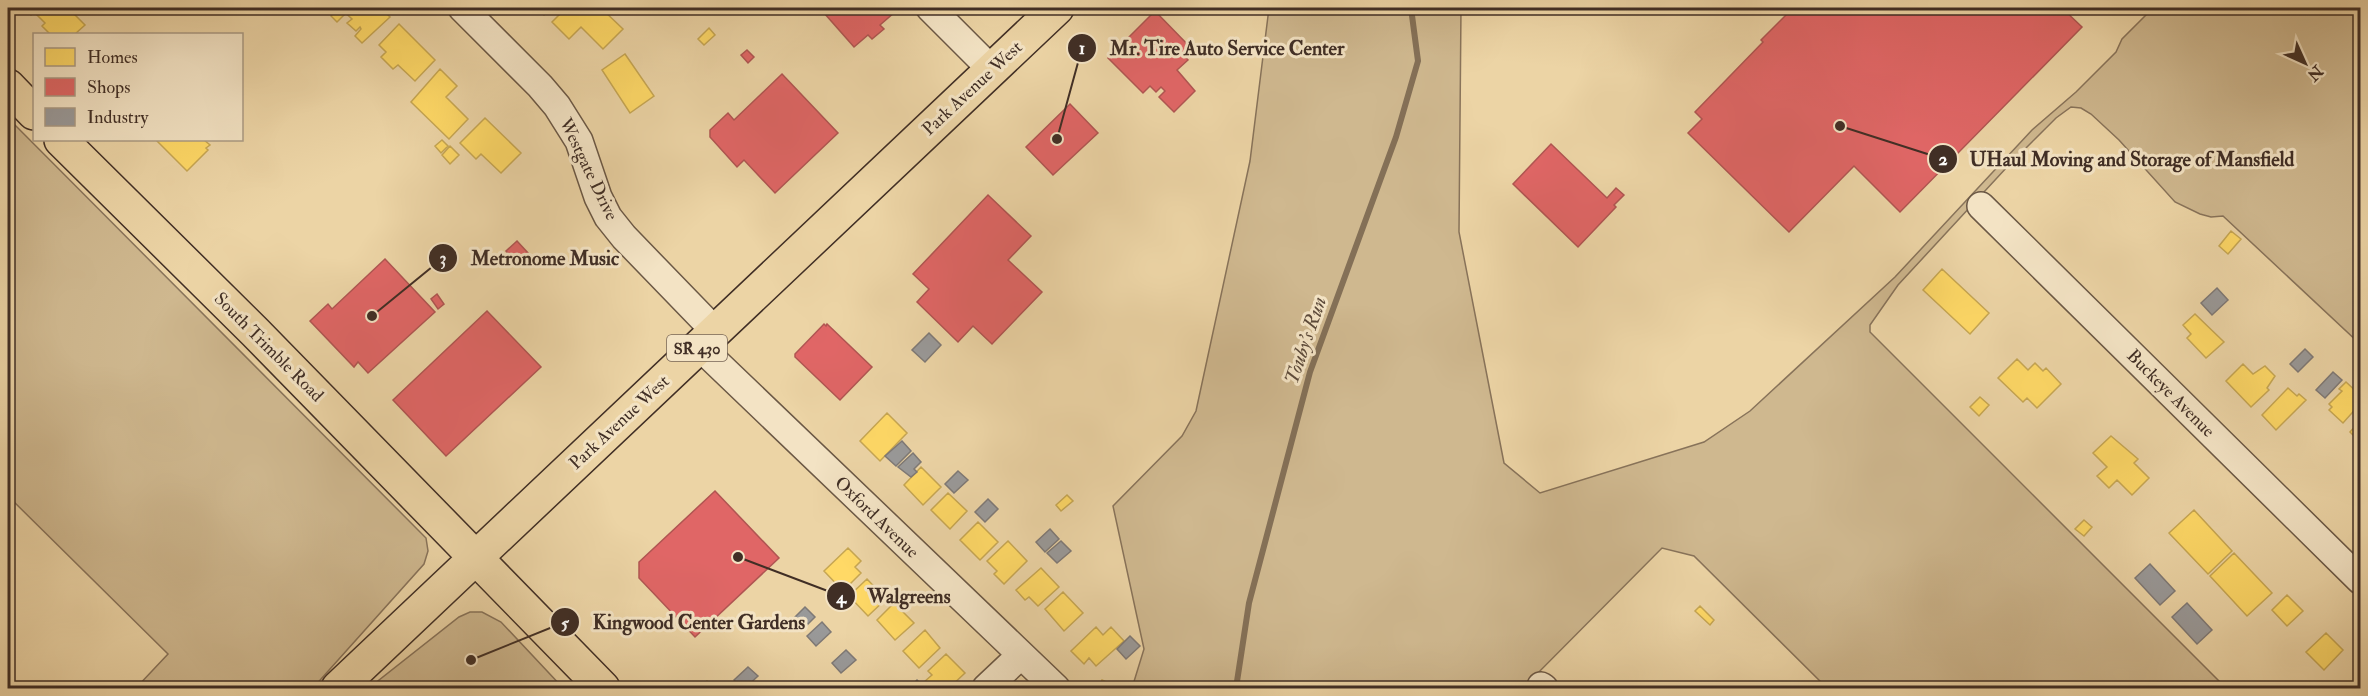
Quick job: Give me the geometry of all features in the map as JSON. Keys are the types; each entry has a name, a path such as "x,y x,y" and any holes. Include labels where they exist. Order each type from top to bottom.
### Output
{"main road":[{"name":"Park Avenue West","path":"339,688 1057,8"},
{"path":"8,86 33,112"},
{"name":"South Trimble Road","path":"62,141 263,341 603,688"}],"street":[{"name":"Westgate Drive","path":"462,8 557,106 579,141 598,197 608,217 707,339"},
{"path":"930,8 991,69"},
{"name":"Buckeye Avenue","path":"1982,206 2361,580"},
{"name":"Oxford Avenue","path":"707,339 1056,688"},
{"path":"986,688 1021,655"}],"shaded area":[{"path":"1269,8 1461,8 1459,232 1504,463 1540,493 1704,442 1750,411 1895,277 2032,130 2076,92 2116,52 2122,39 2153,8 2360,8 2360,344 2223,216 2211,217 2200,214 2175,202 2119,140 2091,114 2081,108 2071,107 2056,118 2008,166 1898,285 1870,325 1870,332 2226,688 1827,688 1694,556 1662,548 1523,688 1132,688 1144,649 1113,506 1182,436 1196,411 1250,161"},
{"path":"8,118 426,538 428,551 424,564 313,688 136,688 168,654 8,496"},
{"path":"470,612 482,612 501,622 563,688 369,688 459,617"}],"building: Homes":[{"path":"24,8 39,8 31,15"},
{"path":"45,8 68,8 85,25 76,33 49,33 42,26 45,23 37,15"},
{"path":"337,8 344,15 337,22 331,16"},
{"path":"340,8 381,8 390,17 362,43 355,36 361,29 360,27 356,31 347,23 352,19"},
{"path":"536,8 552,8 544,15"},
{"path":"566,8 601,8 623,29 603,49 581,27 569,39 552,22"},
{"path":"399,24 435,60 415,81 398,65 393,69 381,57 386,52 379,45"},
{"path":"709,28 715,35 704,45 698,39"},
{"path":"625,54 654,96 630,113 602,70"},
{"path":"440,69 457,86 446,97 468,119 449,139 411,102"},
{"path":"485,118 521,153 501,173 481,154 476,159 460,143"},
{"path":"442,140 448,146 441,153 435,146"},
{"path":"157,141 205,141 210,145 206,148 208,150 187,171"},
{"path":"450,146 459,155 450,164 442,155"},
{"path":"2231,231 2241,239 2228,254 2219,246"},
{"path":"1942,269 1989,313 1970,334 1923,290"},
{"path":"2195,314 2224,342 2206,358 2187,338 2191,334 2183,325"},
{"path":"2017,359 2028,370 2035,363 2043,371 2046,368 2061,384 2037,408 2027,398 2023,402 1998,378"},
{"path":"2243,364 2253,374 2265,366 2275,376 2267,388 2269,390 2251,407 2226,381"},
{"path":"2346,382 2358,393 2360,390 2360,404 2343,423 2329,410 2332,407 2329,404 2342,391 2339,389"},
{"path":"2288,388 2306,400 2276,430 2262,415"},
{"path":"1980,397 1989,405 1979,416 1970,407"},
{"path":"887,413 907,433 880,461 860,441"},
{"path":"2360,421 2360,442 2350,432"},
{"path":"2111,436 2138,459 2134,463 2149,478 2132,495 2117,480 2109,488 2097,476 2107,467 2093,453"},
{"path":"921,467 941,487 923,505 904,485"},
{"path":"948,493 967,511 950,529 931,510"},
{"path":"1067,495 1073,501 1061,511 1056,505"},
{"path":"2194,510 2232,551 2208,574 2169,533"},
{"path":"2084,520 2092,527 2084,536 2075,529"},
{"path":"978,522 998,542 980,560 960,540"},
{"path":"1008,541 1027,561 1004,584 994,574 997,571 987,561"},
{"path":"848,548 861,561 855,567 861,573 843,591 824,571"},
{"path":"2234,553 2272,593 2247,616 2210,576"},
{"path":"1041,568 1059,587 1038,606 1029,597 1025,600 1016,590"},
{"path":"867,579 886,599 868,616 849,596"},
{"path":"1063,592 1083,613 1064,631 1045,609"},
{"path":"2287,595 2303,611 2287,626 2272,610"},
{"path":"894,603 914,623 895,640 877,620"},
{"path":"1700,606 1714,620 1710,625 1695,611"},
{"path":"1096,627 1103,635 1111,627 1124,641 1096,666 1089,658 1084,664 1071,651"},
{"path":"925,630 940,648 919,668 903,651"},
{"path":"2326,633 2343,650 2324,670 2306,652"},
{"path":"946,654 965,673 949,688 930,688 924,682 932,675 928,671"},
{"path":"1102,680 1111,684 1109,688 1099,688"},
{"path":"707,681 715,688 699,688"}],"building: Shops":[{"path":"833,8 891,8 895,12 880,25 884,29 872,39 868,35 854,47 825,14"},
{"path":"1793,8 2062,8 2082,27 1900,212 1854,166 1789,232 1688,133 1702,119 1695,112"},
{"path":"1155,11 1191,48 1184,55 1188,60 1177,70 1195,91 1174,112 1159,97 1165,91 1161,87 1156,92 1150,86 1143,93 1108,58"},
{"path":"747,50 754,57 748,63 741,55"},
{"path":"782,74 838,133 775,193 744,160 737,167 710,137 710,130 728,113 734,120"},
{"path":"1070,104 1098,133 1053,175 1026,147"},
{"path":"1551,144 1607,198 1616,188 1624,195 1614,205 1616,207 1578,247 1513,184"},
{"path":"988,195 1031,236 1008,260 1042,292 992,344 973,326 958,342 917,302 929,289 913,274"},
{"path":"517,241 529,254 518,264 506,251"},
{"path":"385,259 435,312 368,373 358,362 354,367 310,321 328,304 332,309"},
{"path":"437,294 444,304 438,309 431,299"},
{"path":"487,311 541,367 446,456 393,400"},
{"path":"824,324 826,326 827,324 872,367 840,400 795,357 795,354"},
{"path":"715,491 779,558 695,637 639,578 639,562"}],"building: Industry":[{"path":"2217,288 2228,300 2212,315 2201,303"},
{"path":"929,333 941,345 925,362 912,350"},
{"path":"2305,349 2313,357 2298,372 2290,364"},
{"path":"2333,372 2342,380 2325,398 2316,390"},
{"path":"902,441 911,451 896,466 885,456"},
{"path":"913,453 921,462 914,469 917,472 911,477 898,467"},
{"path":"958,471 968,480 954,493 945,484"},
{"path":"988,499 998,509 985,522 975,512"},
{"path":"1050,529 1059,539 1045,552 1036,542"},
{"path":"1061,541 1071,551 1057,563 1047,553"},
{"path":"2150,564 2175,591 2160,605 2135,578"},
{"path":"2187,603 2212,630 2197,644 2172,617"},
{"path":"805,607 815,617 802,630 792,620"},
{"path":"822,622 831,632 816,646 807,636"},
{"path":"1130,636 1140,646 1126,659 1117,649"},
{"path":"846,650 856,660 841,673 832,663"},
{"path":"748,667 758,676 742,688 734,680"},
{"path":"917,680 925,688 909,688"}],"waterway":[{"name":"Touby's Run","path":"1236,688 1249,603 1310,372 1396,137 1418,61 1411,8"}],"place":[{"name":"UHaul Moving and Storage of Mansfield","path":"1840,126"},
{"name":"Mr. Tire Auto Service Center","path":"1057,139"},
{"name":"Metronome Music","path":"372,316"},
{"name":"Walgreens","path":"738,557"},
{"name":"Kingwood Center Gardens","path":"471,660"}]}
